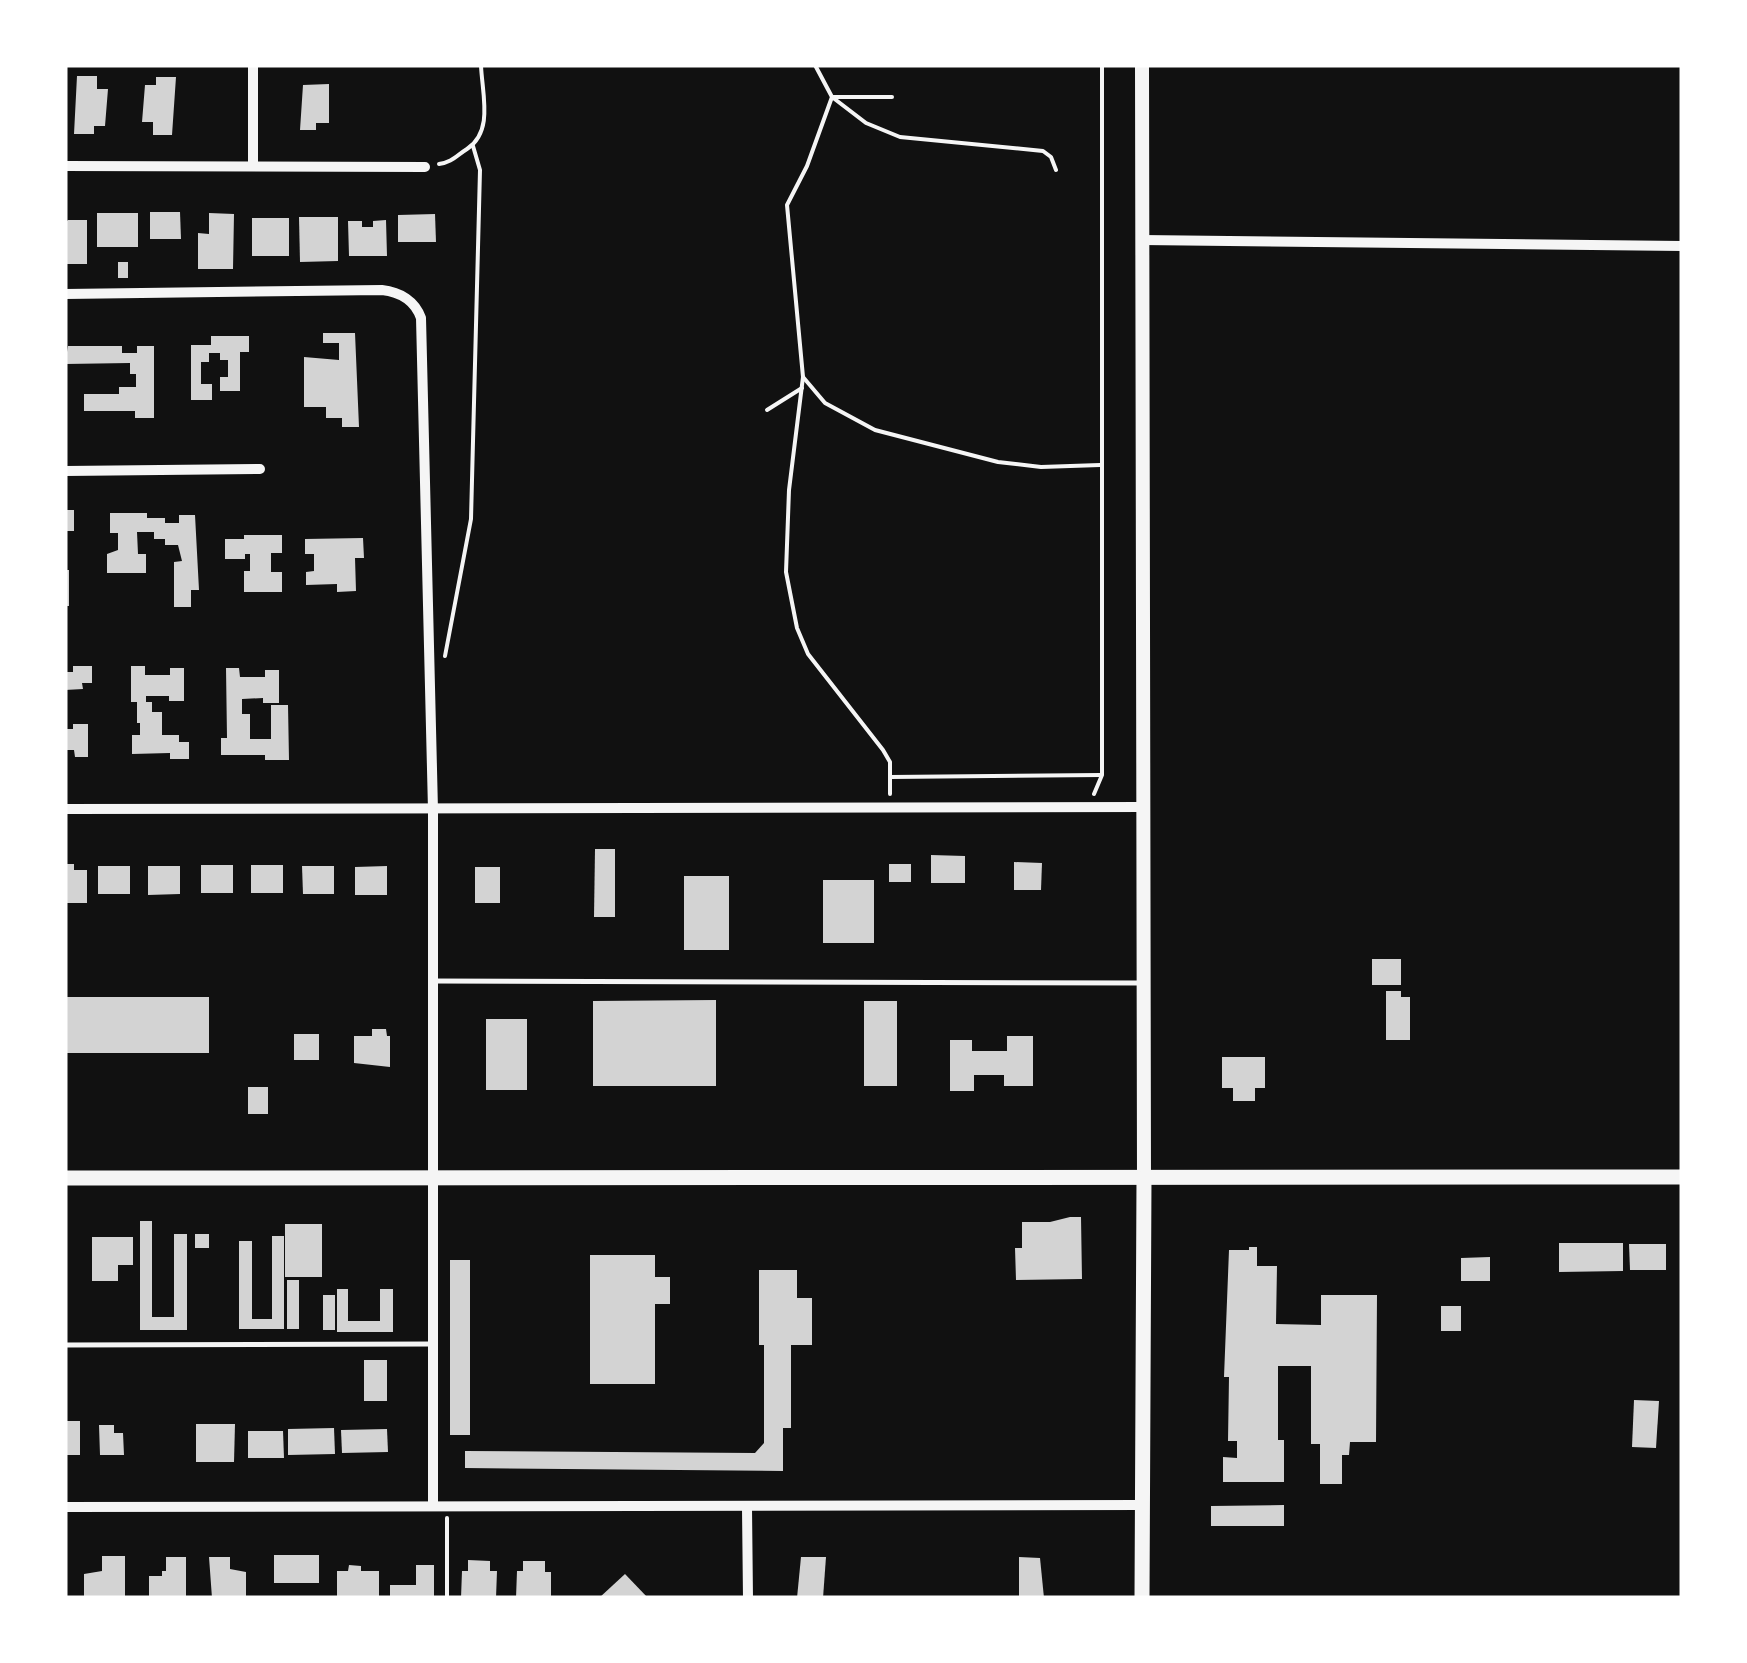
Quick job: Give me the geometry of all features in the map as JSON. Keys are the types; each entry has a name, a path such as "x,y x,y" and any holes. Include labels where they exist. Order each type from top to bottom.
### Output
{"main road":[{"path":"65,1178 1682,1177"},
{"path":"1142,1598 1144,1178"}],"street":[{"path":"253,65 253,164"},
{"path":"1142,65 1144,1178"},
{"path":"65,166 424,167"},
{"path":"1142,240 1682,246"},
{"path":"65,294 382,290 408,299 421,318 433,810 433,1506"},
{"path":"65,470 260,469"},
{"path":"65,809 1144,807"},
{"path":"65,1507 1141,1505"},
{"path":"748,1508 748,1598"}],"lane":[{"path":"433,981 1143,983"},
{"path":"65,1344 432,1344"}],"path":[{"path":"424,167 452,162 482,136 485,125 481,65"},
{"path":"815,65 832,97 866,123 900,136 1043,151 1051,156 1056,170"},
{"path":"1088,808 1102,775 1102,65"},
{"path":"832,97 892,97"},
{"path":"832,97 788,206 802,388 789,490 786,572 790,604 808,654 883,750 890,762 890,776 1102,775"},
{"path":"444,659 472,519 480,170 473,146"},
{"path":"802,377 825,402 876,430 998,462 1040,467 1102,465"},
{"path":"767,410 802,388"},
{"path":"447,1598 448,1506"}],"building":[{"path":"77,76 97,76 97,89 108,89 105,126 94,126 94,134 74,134"},
{"path":"156,77 176,77 172,135 153,135 153,122 142,122 145,85 156,85"},
{"path":"329,84 329,123 316,123 316,130 300,130 303,85"},
{"path":"150,212 180,212 181,239 150,239"},
{"path":"97,213 138,213 138,247 97,247"},
{"path":"209,213 234,214 233,269 198,269 198,233 209,234"},
{"path":"435,214 436,242 398,242 398,215"},
{"path":"299,217 338,217 338,261 300,262"},
{"path":"252,218 289,218 289,256 252,256"},
{"path":"68,220 87,220 87,264 65,264"},
{"path":"386,220 387,256 349,256 348,221 362,221 362,227 373,227 373,221"},
{"path":"118,262 128,262 128,278 118,278"},
{"path":"323,333 355,333 359,427 342,427 342,418 326,418 326,407 304,407 304,357 339,360 339,343 323,343"},
{"path":"211,336 249,336 249,352 240,352 240,391 220,391 220,377 228,377 228,360 220,360 220,353 209,353 209,362 201,362 201,384 212,384 212,400 191,400 191,345 211,345"},
{"path":"68,346 122,346 122,353 137,353 137,346 154,346 154,418 135,418 135,411 84,411 84,394 119,394 119,387 136,387 136,374 130,374 130,363 65,364"},
{"path":"65,510 74,510 74,531 65,531"},
{"path":"110,513 147,513 147,518 165,518 165,523 179,523 179,515 195,515 199,590 191,590 191,607 174,607 174,562 182,561 178,545 165,545 165,539 154,539 154,532 137,532 138,554 146,554 146,573 107,573 107,554 118,550 118,533 110,533"},
{"path":"244,535 282,535 282,553 271,553 271,572 282,572 282,592 244,592 244,571 250,571 250,554 245,554 245,559 225,559 225,539 244,539"},
{"path":"363,538 364,558 355,558 356,591 337,592 337,584 306,585 306,572 314,571 314,554 305,554 305,539"},
{"path":"65,570 69,570 69,606 65,606"},
{"path":"73,666 92,666 92,683 82,683 83,689 65,690 65,672 73,672"},
{"path":"131,666 145,666 145,675 170,675 170,668 184,668 184,701 169,701 169,696 146,696 146,702 152,702 152,712 162,712 162,735 179,735 179,742 189,742 189,759 170,759 170,753 132,754 132,735 140,735 140,723 137,702 131,702"},
{"path":"226,668 239,668 240,677 265,677 265,670 279,670 279,703 263,703 263,698 242,699 242,714 250,714 250,739 271,739 271,705 288,705 289,760 265,760 265,755 221,755 221,738 227,738"},
{"path":"73,724 88,724 88,757 75,757 74,750 65,750 65,729 73,729"},
{"path":"595,849 615,849 615,917 594,917"},
{"path":"931,855 965,856 965,883 931,883"},
{"path":"1014,862 1042,863 1041,890 1014,890"},
{"path":"65,864 74,864 74,870 87,870 87,903 65,903"},
{"path":"889,864 911,864 911,882 889,882"},
{"path":"201,865 233,865 233,893 201,893"},
{"path":"251,865 283,865 283,893 251,893"},
{"path":"98,866 130,866 130,894 98,894"},
{"path":"148,866 180,866 180,894 148,895"},
{"path":"302,866 334,866 334,894 303,894"},
{"path":"387,866 387,895 355,895 355,867"},
{"path":"475,867 500,867 500,903 475,903"},
{"path":"684,876 729,876 729,950 684,950"},
{"path":"823,880 874,880 874,943 823,943"},
{"path":"1372,959 1401,959 1401,985 1372,985"},
{"path":"1386,991 1401,991 1401,997 1410,997 1410,1040 1386,1040"},
{"path":"65,997 209,997 209,1053 65,1053"},
{"path":"716,1000 716,1086 593,1086 593,1001"},
{"path":"864,1001 897,1001 897,1086 864,1086"},
{"path":"486,1019 527,1019 527,1090 486,1090"},
{"path":"372,1029 386,1029 390,1036 390,1067 354,1063 354,1036 372,1036"},
{"path":"294,1034 319,1034 319,1060 294,1060"},
{"path":"1007,1036 1033,1036 1033,1086 1004,1086 1004,1075 974,1075 974,1091 950,1091 950,1040 972,1040 972,1051 1007,1051"},
{"path":"1222,1057 1265,1057 1265,1088 1255,1088 1255,1101 1233,1101 1233,1088 1222,1088"},
{"path":"248,1087 268,1087 268,1114 248,1114"},
{"path":"1081,1217 1082,1279 1016,1280 1015,1248 1022,1248 1022,1222"},
{"path":"140,1221 152,1221 152,1317 174,1317 174,1234 187,1234 187,1330 140,1330"},
{"path":"285,1224 322,1224 322,1277 285,1277"},
{"path":"195,1234 209,1234 209,1248 195,1248"},
{"path":"272,1236 284,1236 284,1329 239,1329 239,1241 252,1241 252,1319 272,1319"},
{"path":"92,1237 133,1237 133,1265 118,1265 118,1281 92,1281"},
{"path":"1559,1243 1623,1243 1623,1271 1559,1272"},
{"path":"1629,1244 1666,1244 1666,1270 1630,1270"},
{"path":"1257,1247 1257,1266 1277,1266 1276,1324 1321,1325 1321,1295 1377,1295 1376,1442 1350,1442 1349,1455 1342,1455 1342,1484 1320,1484 1320,1444 1311,1444 1311,1366 1278,1366 1278,1440 1284,1440 1284,1482 1223,1482 1223,1457 1237,1458 1237,1441 1228,1441 1229,1377 1224,1377 1229,1250"},
{"path":"590,1255 655,1255 655,1277 670,1277 670,1304 655,1304 655,1384 590,1384"},
{"path":"1490,1257 1490,1281 1461,1281 1461,1258"},
{"path":"450,1260 470,1260 470,1435 450,1435"},
{"path":"759,1270 797,1270 797,1298 812,1298 812,1345 791,1345 791,1428 783,1428 783,1471 465,1468 465,1451 755,1453 764,1443"},
{"path":"287,1280 299,1280 299,1329 287,1329"},
{"path":"337,1289 348,1289 348,1321 380,1321 380,1289 393,1289 393,1332 337,1332"},
{"path":"323,1295 335,1295 335,1330 323,1330"},
{"path":"1441,1306 1461,1306 1461,1331 1441,1331"},
{"path":"364,1360 387,1360 387,1401 364,1401"},
{"path":"1634,1400 1659,1401 1656,1448 1632,1447"},
{"path":"65,1421 80,1421 80,1455 65,1455"},
{"path":"196,1424 235,1424 234,1462 196,1462"},
{"path":"99,1425 114,1425 114,1433 123,1433 124,1455 100,1455"},
{"path":"334,1428 335,1454 288,1455 288,1429"},
{"path":"387,1429 388,1452 342,1453 341,1430"},
{"path":"248,1431 283,1431 284,1458 248,1458"},
{"path":"1284,1505 1284,1526 1211,1526 1211,1506"},
{"path":"274,1555 319,1555 319,1583 274,1583"},
{"path":"102,1556 125,1556 125,1598 84,1598 84,1574 102,1571"},
{"path":"166,1557 186,1557 186,1598 149,1598 149,1576 162,1576"},
{"path":"209,1557 230,1557 230,1569 246,1572 246,1598 212,1598"},
{"path":"801,1557 826,1557 823,1598 797,1598"},
{"path":"1019,1557 1040,1558 1044,1598 1019,1598"},
{"path":"468,1560 490,1561 490,1571 497,1571 496,1598 461,1598 462,1571 468,1571"},
{"path":"523,1561 545,1561 545,1572 551,1572 551,1598 516,1598 517,1571 523,1571"},
{"path":"349,1565 361,1566 361,1571 379,1571 379,1598 337,1598 337,1571 348,1571"},
{"path":"416,1565 434,1565 434,1598 390,1598 390,1585 416,1585"},
{"path":"625,1574 648,1598 599,1598"}]}
